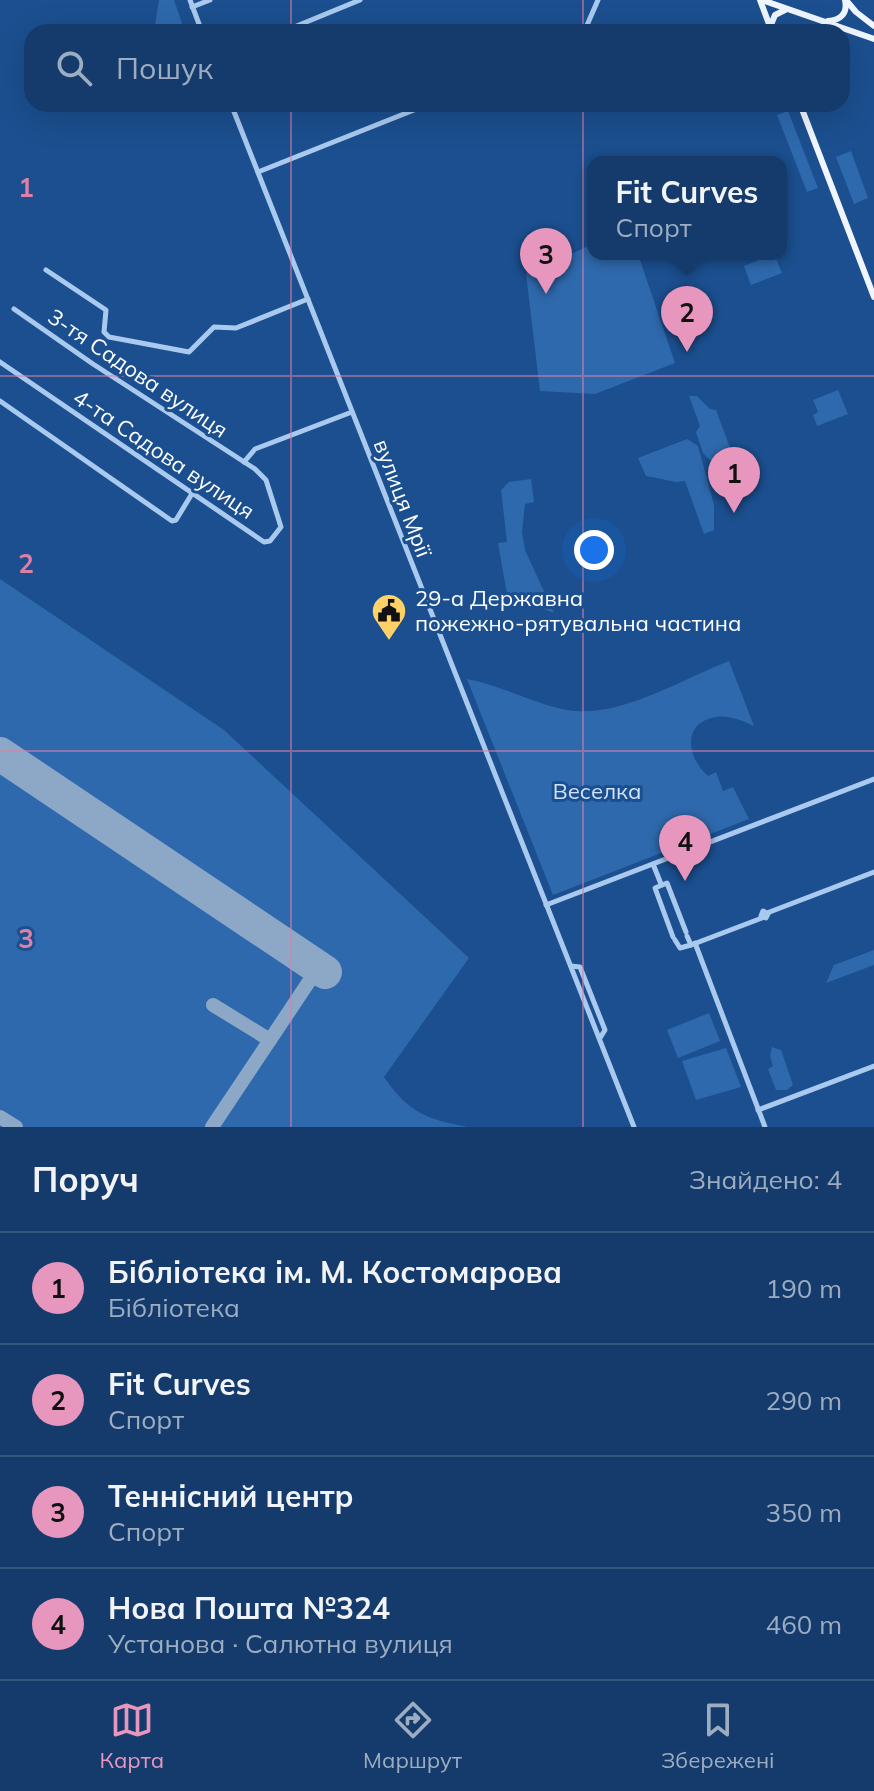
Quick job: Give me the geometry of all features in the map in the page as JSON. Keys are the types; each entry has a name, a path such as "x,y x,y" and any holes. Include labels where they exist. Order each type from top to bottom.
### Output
{"main road":[{"path":"761,0 830,24"},
{"path":"761,0 769,24"},
{"path":"821,21 831,21 843,15 846,0"},
{"path":"846,0 874,26"},
{"path":"773,24 775,15 789,10"},
{"path":"850,31 874,39"},
{"path":"803,112 874,297"}],"street":[{"path":"199,24 191,3 210,0"},
{"path":"302,24 360,0"},
{"path":"588,24 598,0"},
{"name":"вулиця Мрії","path":"234,112 634,1127"},
{"path":"258,172 409,112"},
{"path":"46,270 106,310 104,332 112,338 189,352 214,327 236,328 308,299"},
{"name":"3-тя Садова вулиця","path":"14,309 244,462"},
{"name":"4-та Садова вулиця","path":"0,362 264,542 270,541 281,524 266,480 244,462"},
{"path":"0,401 172,521 176,520 193,492"},
{"path":"244,462 255,449 352,412"},
{"path":"546,905 874,779"},
{"path":"653,864 661,884"},
{"path":"765,1127 693,944 667,883 655,888 680,948 693,944 874,872"},
{"path":"673,937 686,932"},
{"path":"758,1110 874,1066"}],"green space":[{"path":"159,0 174,0 182,24 155,24"},
{"path":"788,112 818,188 807,192 777,115"},
{"path":"851,151 868,198 854,204 836,157"},
{"path":"587,247 587,260 640,260 675,363 595,394 540,391 526,274"},
{"path":"759,260 777,260 782,273 751,285 744,266"},
{"path":"838,390 848,414 817,426 813,415 818,412 813,400"},
{"path":"689,396 697,396 710,409 716,410 746,491 742,492 703,453 696,432 700,426"},
{"path":"687,439 698,446 714,505 714,530 704,534 685,481 646,476 638,458"},
{"path":"531,479 534,502 525,504 522,532 525,550 554,613 507,594 498,543 507,542 501,490 509,482"},
{"path":"0,579 224,730 469,958 384,1077 410,1107 441,1121 468,1127 0,1127"},
{"name":"Веселка","path":"729,661 754,726 725,717 705,721 697,726 693,734 692,751 708,776 716,772 723,791 733,787 749,819 553,895 467,679 554,707 587,711 607,709 649,696"},
{"path":"874,950 874,965 826,983 834,965"},
{"path":"709,1013 720,1041 678,1058 667,1030"},
{"path":"772,1047 781,1050 793,1085 787,1090 776,1090 768,1069 773,1066 770,1056"},
{"path":"726,1048 741,1087 696,1100 682,1061"}],"taxiway":[{"path":"212,1127 312,977 312,968 305,959"},
{"path":"213,1005 270,1040"},
{"path":"0,1117 16,1127"}],"runway":[{"path":"0,754 325,972"}],"place":[{"name":"Теннісний центр","path":"546,294"},
{"name":"Fit Curves","path":"687,352"},
{"name":"Бібліотека ім. М. Костомарова","path":"734,513"},
{"name":"29-а Державна пожежно-рятувальна частина","path":"389,642"},
{"name":"Нова Пошта №324","path":"685,881"}]}
